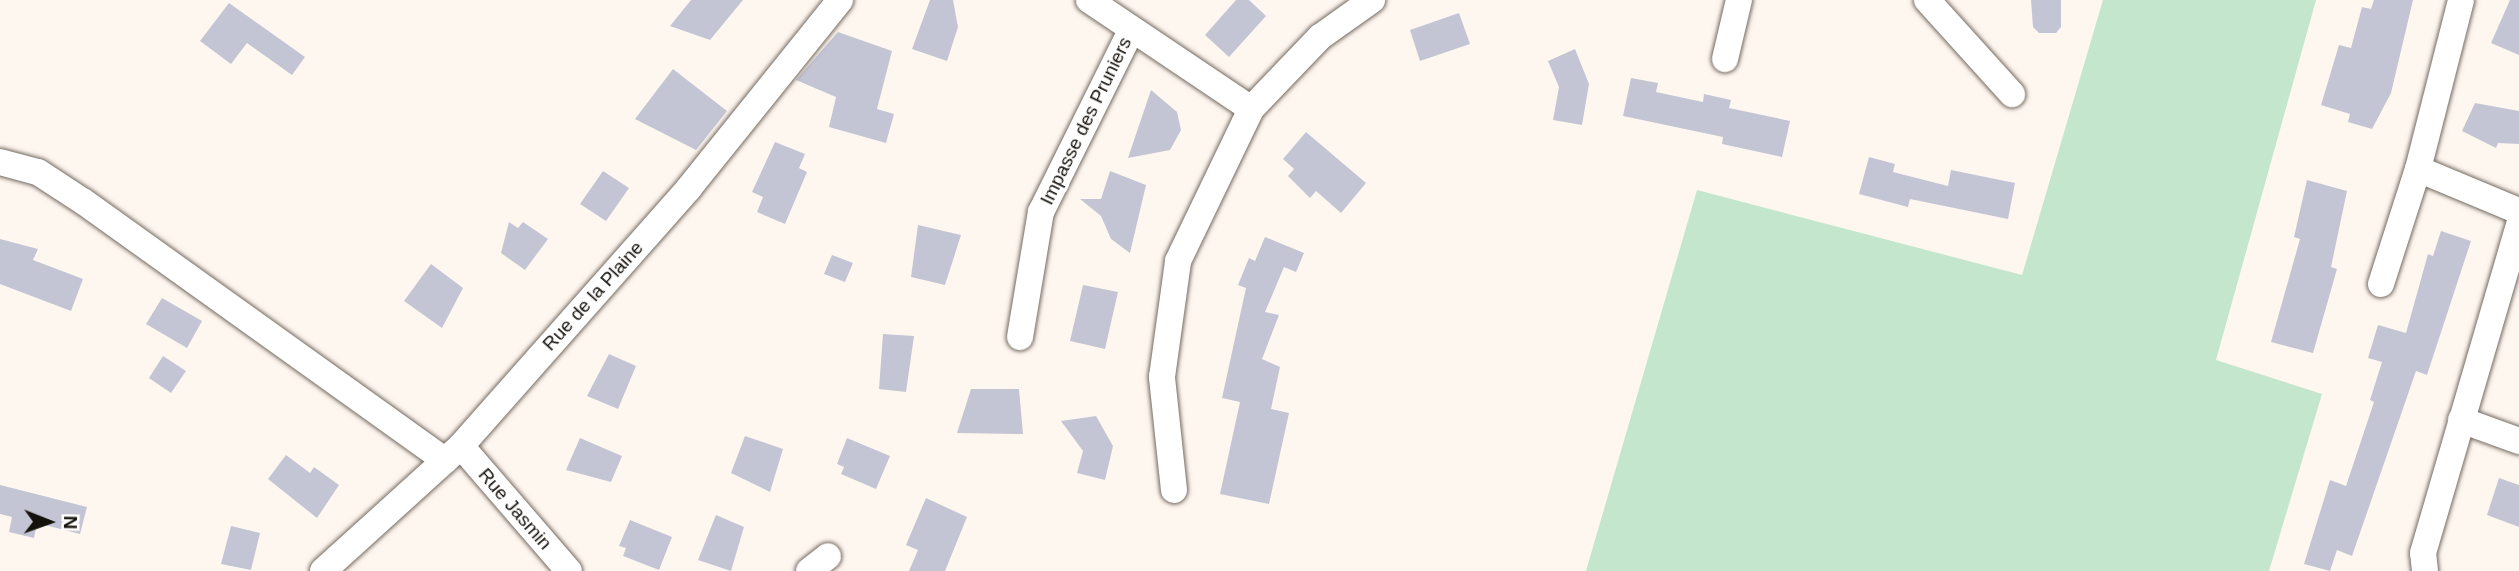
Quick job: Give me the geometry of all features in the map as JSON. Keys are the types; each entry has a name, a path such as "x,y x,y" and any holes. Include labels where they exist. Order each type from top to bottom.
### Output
{"street":[{"name":"Rue de la Plaine","path":"323,571 453,453 689,188 840,0"},
{"path":"1089,0 1251,109"},
{"path":"1174,490 1162,377 1178,261 1251,109 1320,37 1372,0"},
{"path":"1725,59 1739,0"},
{"path":"1927,0 2012,94"},
{"path":"2381,284 2418,169 2461,0"},
{"name":"Impasse des Pruniers","path":"1020,337 1041,212 1132,29"},
{"name":"Rue Jasmin","path":"0,163 38,172 453,453 569,571"},
{"path":"2418,169 2519,211"},
{"path":"2425,571 2423,553 2519,223"},
{"path":"2461,420 2519,441"}],"green space":[{"path":"2103,0 2316,0 2216,360 2322,394 2269,571 1586,571 1697,190 2022,275"}],"building":[{"path":"691,0 743,0 710,40 670,26"},
{"path":"930,0 953,0 958,27 947,61 912,49"},
{"path":"1236,0 1249,0 1266,16 1229,57 1205,35"},
{"path":"2031,0 2061,0 2061,27 2056,33 2039,33 2033,27"},
{"path":"2374,0 2413,0 2391,93 2372,129 2348,122 2350,114 2321,105 2339,45 2351,48 2362,7 2371,9"},
{"path":"2510,0 2519,0 2519,55 2491,43"},
{"path":"229,3 305,57 292,75 247,43 231,64 200,41"},
{"path":"1459,13 1470,44 1420,61 1410,30"},
{"path":"838,32 892,51 877,109 894,114 886,143 829,127 836,97 796,80"},
{"path":"1575,49 1589,84 1582,125 1553,120 1559,87 1548,61"},
{"path":"673,69 727,111 696,150 635,119"},
{"path":"1631,78 1658,83 1656,92 1703,102 1704,94 1731,100 1729,108 1790,121 1782,157 1722,144 1723,137 1623,116"},
{"path":"1151,90 1177,112 1181,130 1170,150 1128,158"},
{"path":"2475,103 2519,111 2519,144 2498,143 2496,148 2462,131"},
{"path":"1306,132 1366,183 1341,213 1316,191 1310,198 1288,176 1294,169 1283,159"},
{"path":"775,142 805,154 799,168 807,172 785,224 757,212 763,197 752,192"},
{"path":"1869,157 1895,164 1893,172 1948,186 1951,170 2015,183 2008,219 1910,199 1908,207 1859,194"},
{"path":"603,171 629,188 606,221 580,204"},
{"path":"1110,171 1146,185 1130,253 1111,239 1101,216 1080,199 1101,199"},
{"path":"2307,180 2347,191 2331,267 2337,269 2313,353 2271,342 2300,239 2294,237"},
{"path":"509,222 518,228 523,222 548,239 525,270 501,253"},
{"path":"918,225 961,235 945,285 911,277"},
{"path":"2441,231 2471,241 2427,375 2416,371 2352,556 2337,550 2330,571 2304,564 2330,480 2346,486 2374,402 2370,400 2382,362 2368,358 2378,325 2406,333 2428,254 2433,256"},
{"path":"1265,237 1304,253 1296,272 1284,267 1265,312 1279,315 1262,359 1280,367 1271,409 1289,413 1269,504 1220,494 1240,402 1222,398 1246,288 1238,285 1249,258 1255,261"},
{"path":"0,239 38,249 33,260 83,279 71,311 0,284"},
{"path":"832,255 853,263 845,282 824,274"},
{"path":"431,264 463,288 442,328 404,301"},
{"path":"1083,285 1118,292 1105,349 1070,341"},
{"path":"162,298 202,321 187,348 146,324"},
{"path":"883,334 914,336 906,392 879,389"},
{"path":"609,354 636,366 618,409 587,396"},
{"path":"163,356 186,371 171,393 149,378"},
{"path":"971,389 1019,389 1023,434 957,433"},
{"path":"1096,416 1113,446 1105,480 1077,473 1083,451 1061,421"},
{"path":"745,436 783,449 770,492 731,473"},
{"path":"580,438 622,456 611,482 566,470"},
{"path":"847,438 890,456 876,489 841,474 844,467 837,464"},
{"path":"286,455 310,473 314,467 339,485 317,518 268,479"},
{"path":"2499,478 2519,485 2519,527 2487,515"},
{"path":"0,485 87,507 80,534 37,523 34,538 9,532 12,517 0,514"},
{"path":"926,498 967,517 945,571 909,571 918,550 906,545"},
{"path":"716,515 744,527 731,571 698,560"},
{"path":"630,520 672,537 659,570 623,556 626,548 619,546"},
{"path":"231,526 260,533 251,570 221,564"}]}
